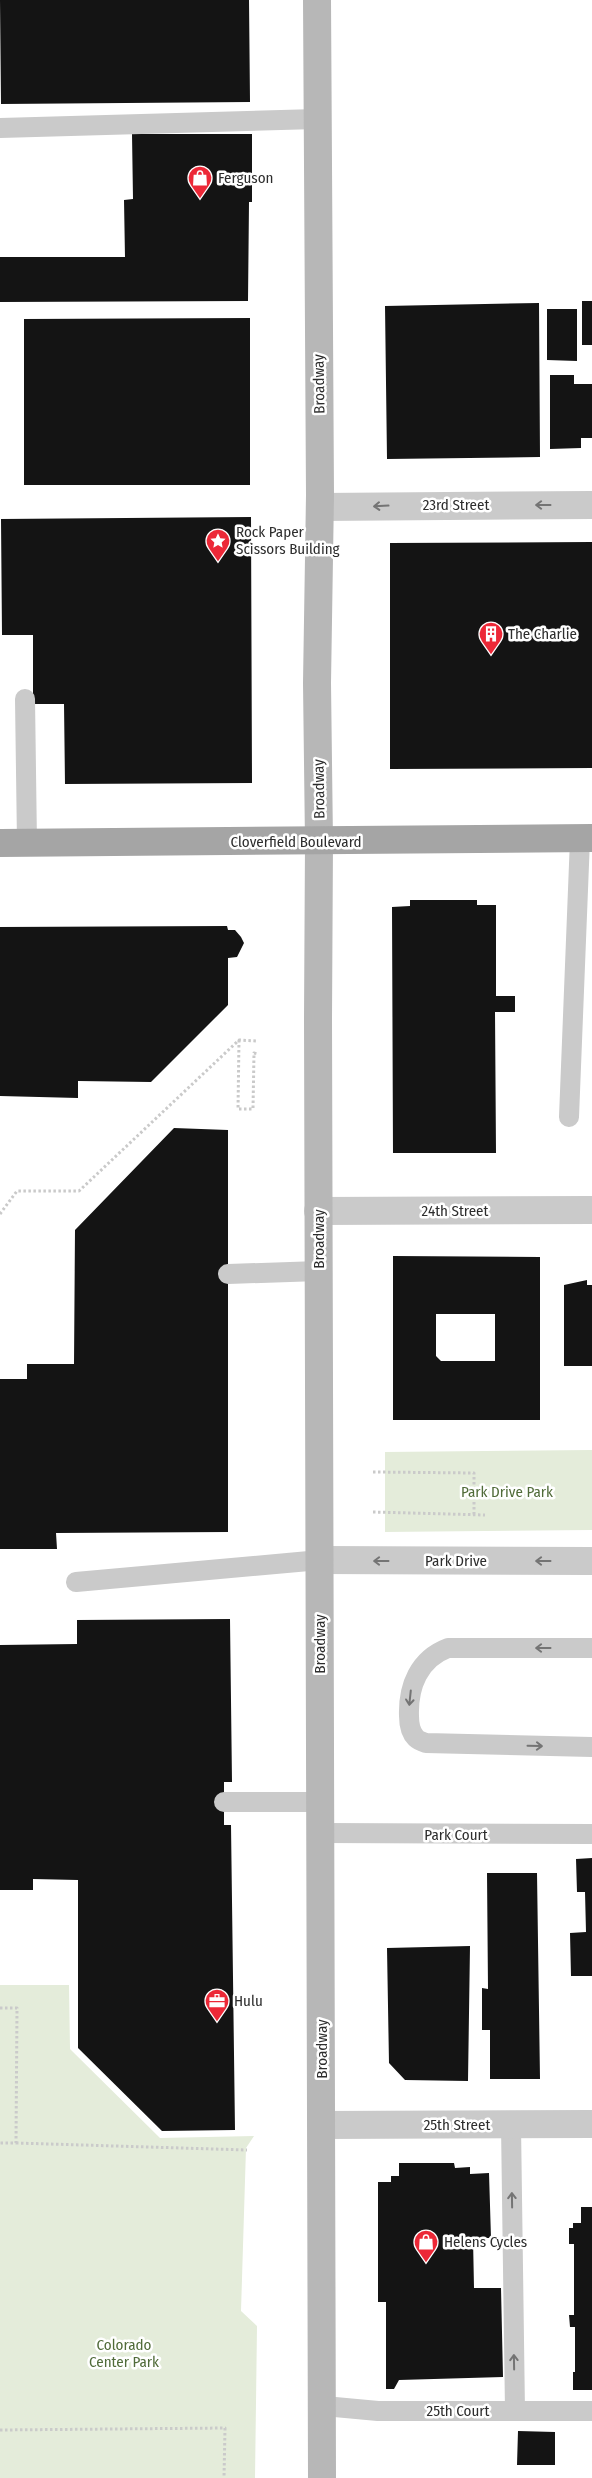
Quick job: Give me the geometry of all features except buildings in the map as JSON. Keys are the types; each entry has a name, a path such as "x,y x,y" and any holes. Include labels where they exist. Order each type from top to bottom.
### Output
{"main road":[{"name":"Cloverfield Boulevard","path":"0,843 586,839"}],"street":[{"name":"Broadway","path":"317,0 320,508 317,683 319,842 318,1211 324,2406 322,2478"},
{"name":"23rd Street","path":"320,508 592,505"},
{"name":"24th Street","path":"318,1211 592,1210"},
{"name":"Park Drive","path":"320,1560 592,1561"},
{"name":"25th Street","path":"323,2125 592,2124"}],"lane":[{"path":"0,128 317,119"},
{"path":"25,699 27,843"},
{"path":"569,1117 586,839"},
{"path":"228,1274 319,1271"},
{"path":"76,1582 320,1560"},
{"path":"592,1648 448,1648 437,1652 422,1666 411,1687 409,1704 409,1727 416,1738 426,1743 592,1748"},
{"path":"224,1802 320,1802"},
{"name":"Park Court","path":"320,1834 592,1834"},
{"path":"510,2125 514,2411"},
{"name":"25th Court","path":"324,2406 378,2411 592,2411"}],"path":[{"path":"0,1214 17,1191 79,1192 239,1040 258,1041"},
{"path":"239,1040 238,1108 253,1109 254,1053 258,1054"},
{"path":"373,1472 474,1473 474,1515"},
{"path":"373,1512 484,1515"},
{"path":"0,2008 17,2008 16,2143"},
{"path":"0,2143 247,2150"},
{"path":"0,2430 225,2428 224,2478"}],"green space":[{"name":"Park Drive Park","path":"592,1450 592,1530 385,1532 385,1452"},
{"name":"Colorado Center Park","path":"0,1985 69,1985 70,2049 160,2138 254,2136 246,2148 241,2311 257,2326 255,2478 0,2478"}],"place":[{"name":"Ferguson","path":"200,199"},
{"name":"Rock Paper Scissors Building","path":"218,562"},
{"name":"The Charlie","path":"491,655"},
{"name":"Hulu","path":"217,2022"},
{"name":"Helens Cycles","path":"426,2263"}]}
